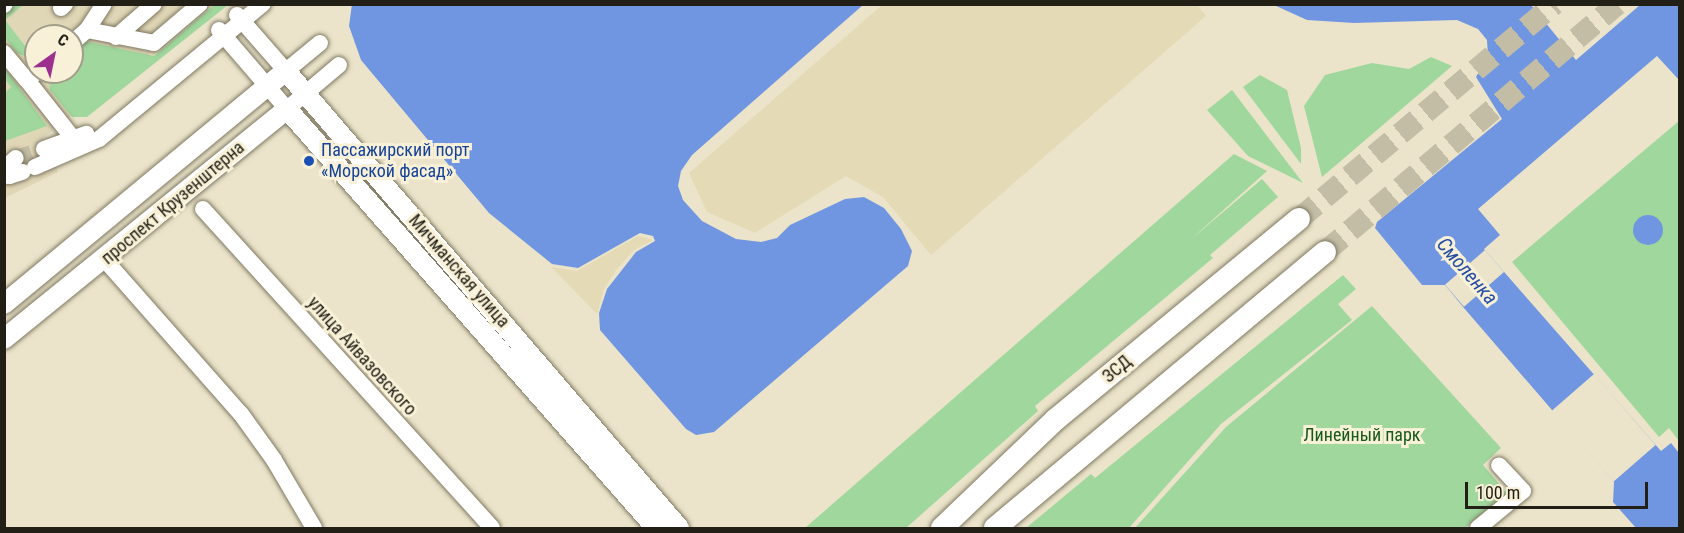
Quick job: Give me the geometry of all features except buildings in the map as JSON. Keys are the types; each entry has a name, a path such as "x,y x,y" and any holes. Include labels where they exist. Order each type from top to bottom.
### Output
{"highway":[{"name":"ЗСД","path":"942,528 1055,420 1299,219"},
{"path":"995,528 1325,252"}],"main road":[{"name":"проспект Крузенштерна","path":"4,304 286,71"},
{"name":"Мичманская улица","path":"286,71 679,528"},
{"name":"проспект Крузенштерна","path":"4,339 105,260 287,109"},
{"name":"Мичманская улица","path":"287,109 656,528"}],"street":[{"path":"84,33 104,4"},
{"path":"116,37 154,4"},
{"path":"87,30 154,43 200,4"},
{"path":"25,164 78,143 221,33 242,14 263,4"},
{"name":"Мичманская улица","path":"242,14 286,71"},
{"name":"Мичманская улица","path":"221,33 287,109"},
{"name":"проспект Крузенштерна","path":"286,71 320,43"},
{"path":"4,53 24,69"},
{"name":"проспект Крузенштерна","path":"287,109 339,65"},
{"path":"37,84 78,143"},
{"name":"улица Айвазовского","path":"203,209 492,528"},
{"path":"105,260 241,414 274,460 314,528"},
{"path":"1478,528 1523,491 1500,465"}],"shaded area":[{"path":"5,5 214,5 153,56 151,53 43,138 58,172 5,198"}],"green space":[{"path":"14,5 23,5 5,20 24,44 24,56 17,53 4,37 4,13"},
{"path":"214,5 228,5 87,117 72,117 50,90 49,84 84,84 84,41 154,56"},
{"path":"1431,57 1452,66 1322,177 1304,106 1325,75 1372,63 1409,69"},
{"path":"5,68 47,126 5,141 5,93 11,87 5,79"},
{"path":"1260,75 1287,90 1301,148 1301,164 1243,87"},
{"path":"1232,90 1303,183 1248,156 1207,110"},
{"path":"1679,121 1679,441 1669,428 1659,437 1512,262"},
{"path":"1234,154 1267,171 1189,241 1262,179 1278,197 1210,255 1213,258 1035,406 1038,411 906,528 805,528"},
{"path":"1343,275 1356,289 1338,304 1352,320 1221,424 1129,528 1026,528 1091,474 1095,478"},
{"name":"Линейный парк","path":"1372,306 1501,448 1483,465 1507,493 1465,528 1135,528 1226,427"}],"sand":[{"path":"882,5 1197,5 1206,16 931,255 883,197 846,176 755,233 707,212 689,173"},
{"path":"638,236 653,240 634,250 616,270 604,289 597,314 551,267 577,271"}],"water":[{"path":"352,4 863,5 692,155 681,171 678,186 683,200 702,221 736,239 761,242 777,238 790,225 845,199 864,197 884,208 901,229 912,251 908,266 714,432 696,435 686,429 600,330 599,313 607,289 636,252 655,241 653,236 640,233 578,268 552,264 489,213 361,60 349,26"},
{"name":"Смоленка","path":"1274,5 1531,5 1576,60 1640,5 1679,5 1679,80 1657,56 1478,209 1500,235 1484,249 1661,451 1671,443 1679,453 1679,528 1636,528 1613,502 1614,482 1445,285 1422,285 1375,228 1377,222 1502,119 1476,77 1488,56 1487,40 1478,29 1457,20 1354,23 1307,20"},
{"path":"1648,215 1659,219 1663,230 1659,241 1648,245 1637,241 1633,230 1637,219"}],"pier":[{"path":"1485,250 1504,272 1464,307 1445,285"},
{"path":"1594,374 1656,445 1613,482 1552,411"}],"tunnel":[{"path":"1299,219 1554,4"},
{"path":"1325,252 1617,4"},
{"path":"16,158 44,149"}],"place":[{"name":"Пассажирский порт «Морской фасад»","path":"309,161"}]}
